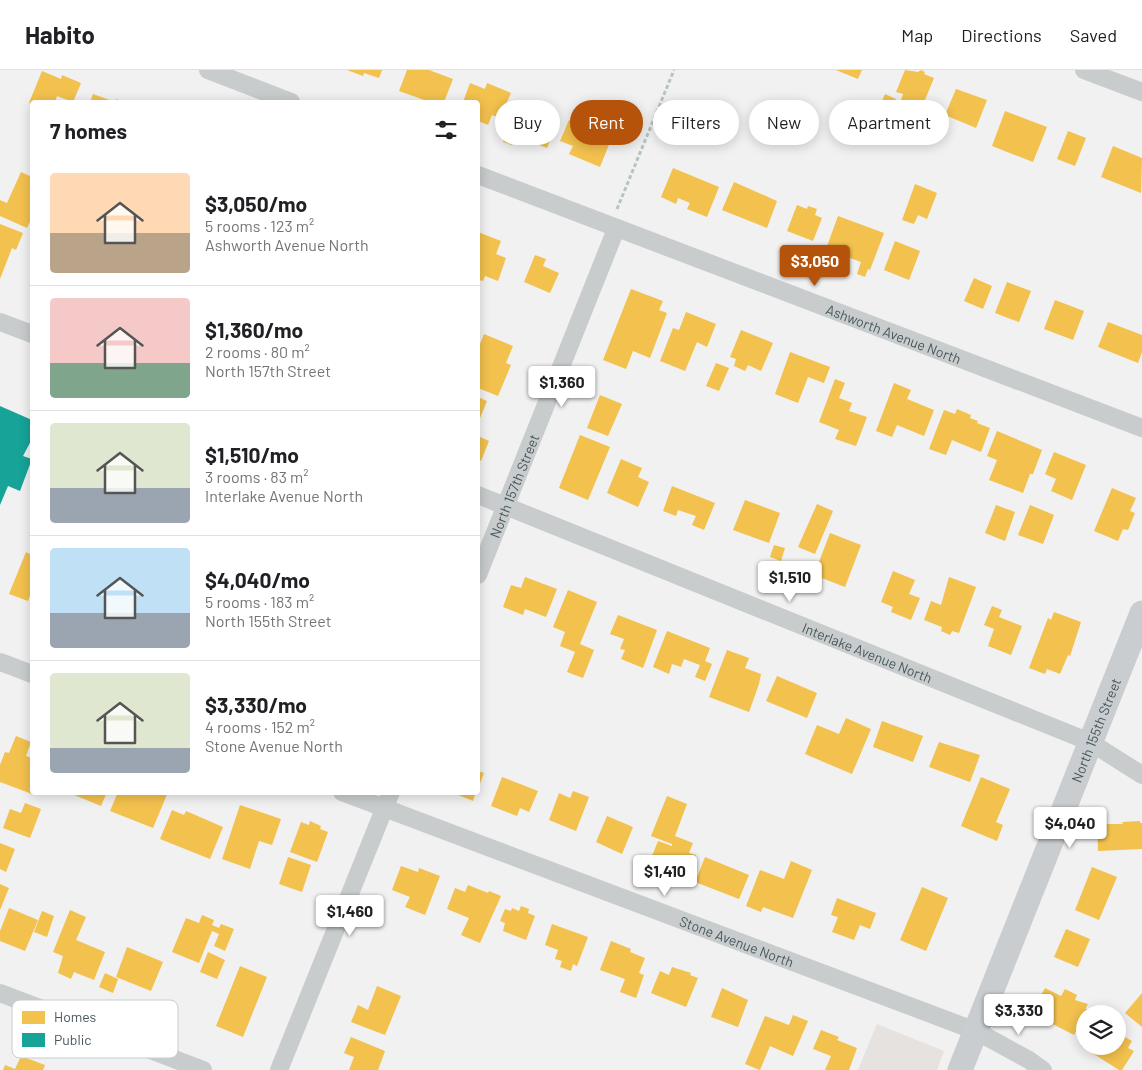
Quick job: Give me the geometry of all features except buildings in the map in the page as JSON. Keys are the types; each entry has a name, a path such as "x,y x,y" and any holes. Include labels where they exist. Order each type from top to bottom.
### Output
{"street":[{"path":"208,70 286,100"},
{"path":"1084,70 1142,92"},
{"name":"Ashworth Avenue North","path":"480,176 1142,428"},
{"name":"North 157th Street","path":"480,570 613,227"},
{"path":"0,322 30,333"},
{"name":"Interlake Avenue North","path":"480,496 1090,742 1142,775"},
{"name":"North 155th Street","path":"960,1070 1142,613"},
{"path":"0,662 30,673"},
{"name":"Stone Avenue North","path":"357,795 388,801 976,1031 1029,1060 1043,1070"},
{"path":"280,1070 388,801"},
{"path":"0,993 18,1000"},
{"path":"171,1058 203,1070"}],"path":[{"path":"613,227 674,70"}],"shaded area":[{"path":"877,1024 944,1051 937,1070 858,1070"}]}
